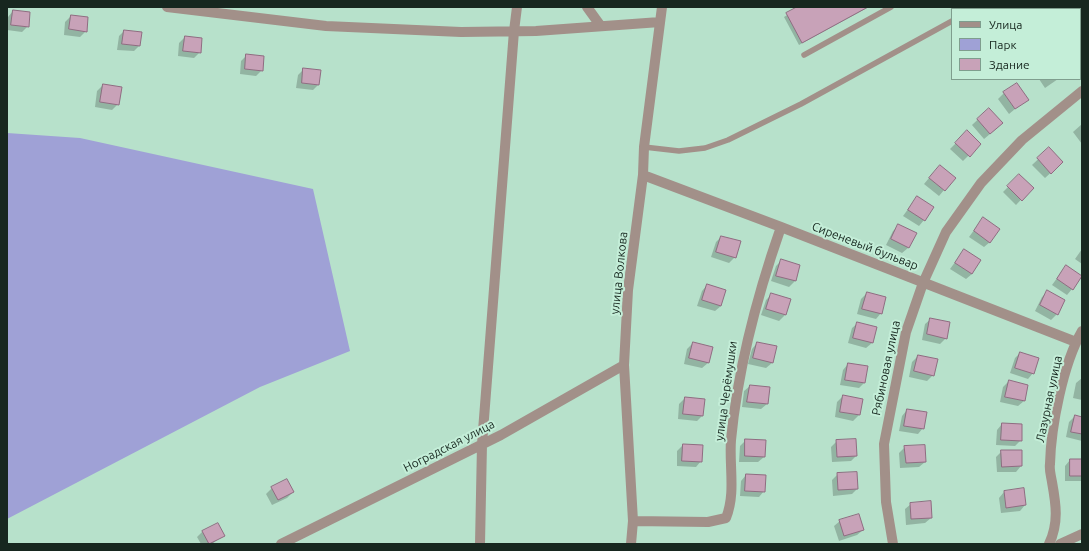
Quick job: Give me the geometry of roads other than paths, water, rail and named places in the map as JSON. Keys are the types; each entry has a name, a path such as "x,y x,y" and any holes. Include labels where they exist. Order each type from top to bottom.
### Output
{"street":[{"path":"167,7 326,26 461,32 514,31 660,22"},
{"path":"480,544 482,444 517,7"},
{"path":"587,7 600,25"},
{"name":"улица Волкова","path":"631,544 633,521 624,365 628,290 644,176 644,147 662,7"},
{"name":"Рябиновая улица","path":"894,544 886,502 884,444 906,332 923,283 946,232 982,183 1022,140 1082,92"},
{"name":"Сиреневый бульвар","path":"644,176 781,227 1076,342"},
{"name":"улица Черёмушки","path":"633,521 708,522 726,518 731,505 731,440 748,332 761,285 781,227"},
{"name":"Лазурная улица","path":"1049,544 1054,532 1057,510 1049,465 1054,428 1062,386 1076,342 1082,331"},
{"name":"Ноградская улица","path":"281,544 482,444 624,365"},
{"path":"1060,544 1082,534"}],"lane":[{"path":"804,55 891,7"},
{"path":"644,147 679,151 704,148 728,140 801,104 951,22"}]}
